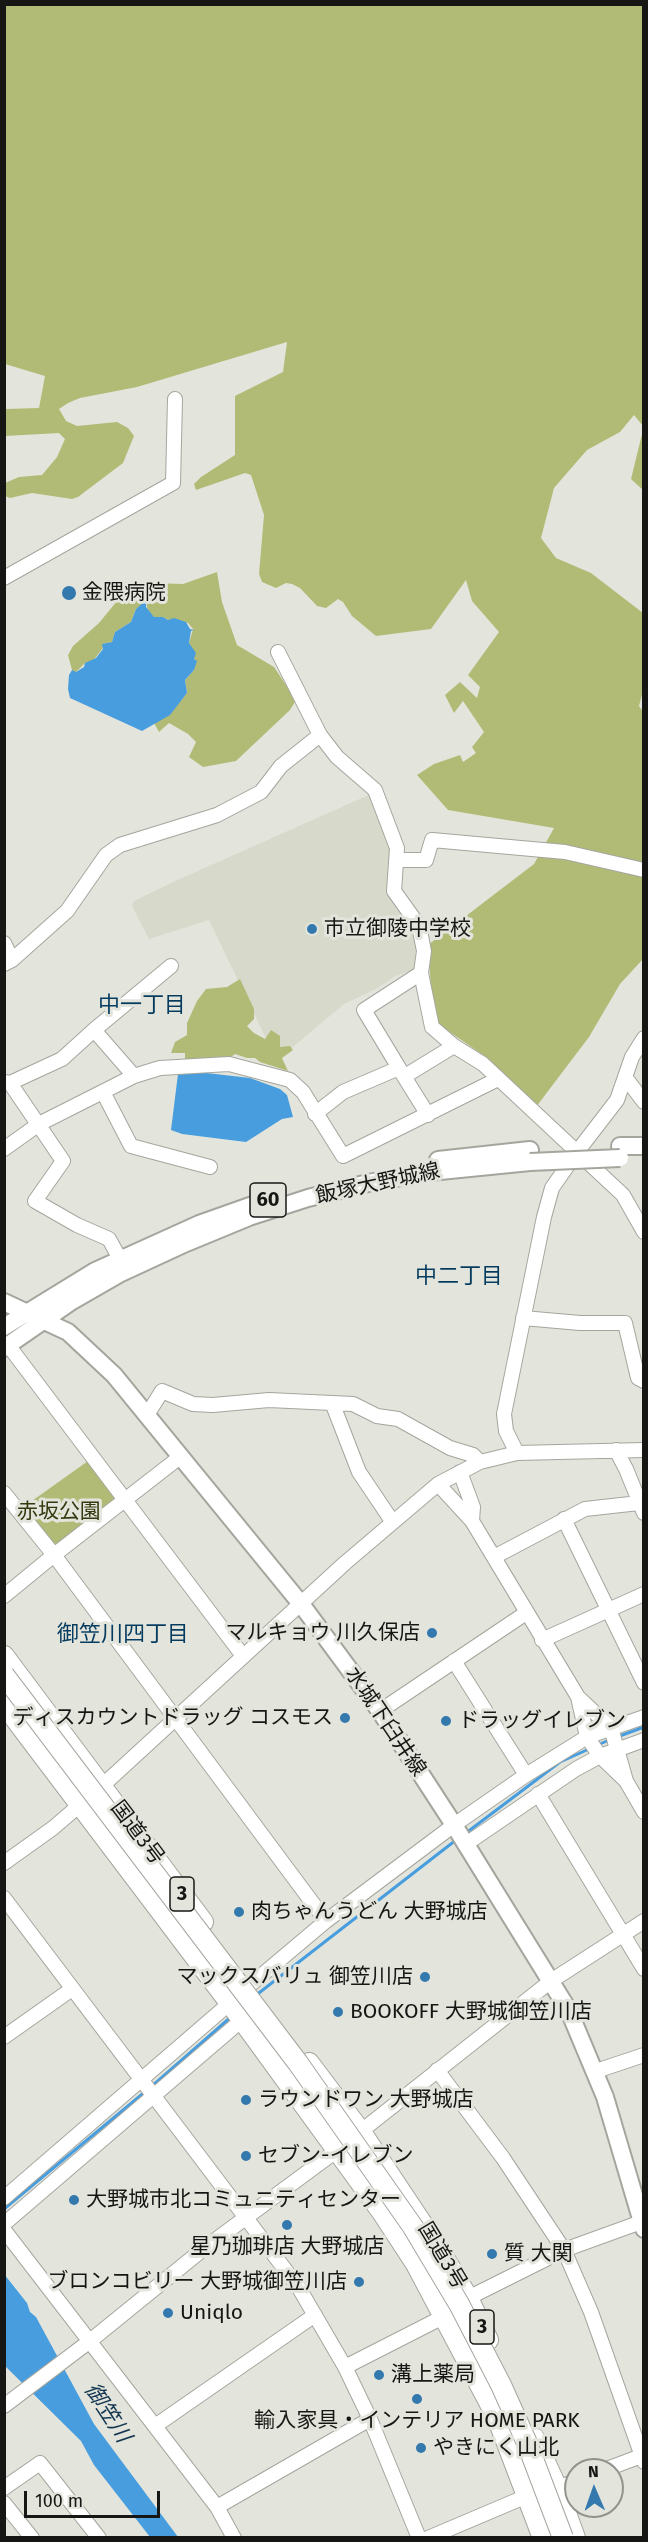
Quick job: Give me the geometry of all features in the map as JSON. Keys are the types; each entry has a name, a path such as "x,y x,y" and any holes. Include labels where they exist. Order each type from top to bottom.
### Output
{"highway":[{"name":"国道3号","path":"4,1656 361,2132 439,2249 468,2298 557,2488 575,2538"},
{"path":"4,1675 298,2062 413,2227 459,2304 501,2385 543,2483 563,2538"},
{"path":"4,1695 286,2068 420,2259 479,2370 516,2448 551,2538"},
{"name":"国道3号","path":"4,1704 230,2003 382,2212 416,2264 497,2417 543,2538"}],"main road":[{"name":"飯塚大野城線","path":"4,1327 120,1259 208,1220 317,1184 428,1161 620,1152 644,1146"},
{"name":"飯塚大野城線","path":"620,1152 644,1157"},
{"name":"飯塚大野城線","path":"6,1346 119,1274 186,1243 279,1208 368,1183 530,1156"},
{"name":"水城下臼井線","path":"4,1302 68,1332 114,1375 301,1604 380,1711 466,1844 569,2011 596,2071 643,2224"}],"street":[{"path":"4,578 173,483 175,399"},
{"path":"278,652 320,735 337,757 375,790 397,848 394,891 419,926 424,951 421,974 432,1027 454,1046 483,1064 623,1195 644,1232"},
{"path":"4,943 8,962 67,911 106,855 120,845 217,816 251,798 261,792 281,766 320,735"},
{"path":"396,861 426,860 432,840 565,852 644,870"},
{"path":"120,1259 110,1239 77,1225 35,1201 63,1161 39,1124 7,1083 62,1059 171,966"},
{"path":"421,974 364,1010 428,1115"},
{"path":"94,1030 134,1076"},
{"path":"517,1453 506,1431 504,1413 552,1188 617,1100 632,1057 644,1038"},
{"path":"315,1114 343,1092 402,1072 454,1046"},
{"path":"4,1149 39,1124 134,1076 160,1068 230,1064 290,1080 303,1092 343,1156 498,1079"},
{"path":"625,1077 644,1102"},
{"path":"103,1092 131,1146 210,1167"},
{"path":"523,1318 580,1323 625,1323 638,1378 644,1381"},
{"path":"6,1346 127,1500 243,1656"},
{"path":"147,1415 162,1391 193,1404 213,1405 269,1400 333,1405 353,1404 377,1416 398,1419 450,1448 472,1455 480,1462"},
{"path":"333,1405 359,1472 392,1521"},
{"path":"494,1557 585,1509 641,1508 627,1469 616,1450"},
{"path":"4,1863 102,1786 392,1521 438,1484 480,1462 517,1453 644,1450"},
{"path":"4,1596 180,1457"},
{"path":"460,1472 473,1507 472,1521"},
{"path":"438,1484 472,1521 578,1697 611,1728 626,1780 644,1812"},
{"path":"4,1493 54,1555 327,1922"},
{"path":"564,1519 644,1683"},
{"path":"542,1640 644,1594"},
{"path":"380,1711 525,1612"},
{"path":"454,1661 526,1775"},
{"path":"578,1697 587,1737 600,1756 626,1780"},
{"path":"250,1985 327,1922 454,1825 526,1775 587,1737 644,1717"},
{"path":"466,1844 538,1794 600,1756 644,1740"},
{"path":"538,1794 644,1969"},
{"path":"4,1898 298,2288 345,2367 370,2419 419,2538"},
{"path":"4,2406 90,2341 202,2250 247,2219 361,2132 436,2070 551,1981 644,1921"},
{"path":"4,2037 72,1989"},
{"path":"4,2198 230,2003"},
{"path":"4,2224 242,2020"},
{"path":"596,2071 644,2055"},
{"path":"436,2070 503,2158 564,2250 591,2312 643,2458 624,2464"},
{"path":"468,2298 564,2250 643,2224"},
{"path":"4,2230 217,2507 234,2538"},
{"path":"155,2426 315,2315"},
{"path":"345,2367 445,2316"},
{"path":"217,2507 370,2419"},
{"path":"4,2488 40,2463 99,2538"},
{"path":"557,2488 564,2485"},
{"path":"428,2538 527,2496"},
{"path":"4,2503 32,2538"}],"shaded area":[{"name":"市立御陵中学校","path":"371,794 391,849 390,891 416,941 415,969 395,976 378,988 344,1004 282,1056 272,1051 209,920 149,939 132,906 134,901 171,883"}],"green space":[{"path":"5,5 643,5 643,426 634,415 620,432 587,450 554,488 541,538 556,558 591,573 643,613 644,687 639,706 644,713 643,959 620,984 589,1037 536,1107 506,1080 486,1057 438,1024 431,988 428,945 534,864 554,828 448,810 417,775 434,764 460,755 463,762 476,753 472,747 484,732 463,701 454,713 445,695 460,682 477,698 480,687 468,675 499,632 472,601 466,580 431,629 376,636 352,616 343,602 338,599 326,608 317,606 300,588 292,584 286,583 276,588 262,582 259,574 264,515 251,475 245,473 196,490 194,484 235,455 235,396 283,372 287,342 137,387 80,398 68,403 59,409 66,421 77,426 117,422 128,428 134,436 123,463 78,497 72,499 32,493 10,498 5,496 5,483 19,477 42,475 57,457 65,439 59,433 5,436 5,409 39,408 45,376 5,364"},
{"path":"643,430 643,490 631,479"},
{"path":"217,572 222,602 237,645 274,667 296,700 290,710 236,761 203,767 189,757 196,742 188,734 169,723 159,732 154,723 172,711 187,693 185,680 194,670 195,661 189,643 193,629 188,623 176,619 154,617 148,611 146,602 136,609 131,622 115,632 112,642 103,644 103,648 92,662 85,663 75,673 68,655 73,646 99,623 117,601 124,582 183,584"},
{"path":"240,979 254,1009 254,1019 247,1026 265,1039 271,1030 280,1036 280,1047 290,1046 293,1050 282,1058 288,1071 260,1062 255,1058 235,1054 228,1059 185,1062 185,1053 171,1053 175,1042 187,1035 187,1023 197,1001 206,989 227,987"},
{"name":"赤坂公園","path":"88,1461 116,1495 116,1503 58,1544 49,1543 22,1508"}],"water":[{"path":"146,600 146,607 154,617 163,617 168,620 174,618 186,622 190,629 194,630 191,631 189,643 196,653 194,659 197,661 194,670 185,680 187,693 170,715 142,731 70,698 68,689 69,675 72,670 76,672 84,667 85,663 96,658 103,649 102,644 112,642 115,632 131,622 136,609"},
{"path":"189,1071 250,1078 280,1089 287,1095 293,1117 282,1119 246,1142 182,1134 171,1130 178,1074"},
{"path":"4,2274 27,2303 30,2312 36,2317 94,2424 178,2537 150,2537 94,2465 81,2441 5,2366"}],"waterway":[{"path":"617,1737 644,1727"},
{"path":"598,1745 611,1739"},
{"path":"466,1833 560,1762 589,1749"},
{"path":"255,1996 456,1840"},
{"path":"151,2087 232,2016"},
{"path":"4,2209 146,2091"}],"place":[{"name":"金隈病院","path":"69,593"},
{"name":"市立御陵中学校","path":"312,929"},
{"name":"マルキョウ 川久保店","path":"432,1633"},
{"name":"ディスカウントドラッグ コスモス","path":"345,1718"},
{"name":"ドラッグイレブン","path":"446,1721"},
{"name":"肉ちゃんうどん 大野城店","path":"239,1912"},
{"name":"マックスバリュ 御笠川店","path":"425,1977"},
{"name":"BOOKOFF 大野城御笠川店","path":"338,2012"},
{"name":"ラウンドワン 大野城店","path":"246,2100"},
{"name":"セブン-イレブン","path":"246,2156"},
{"name":"大野城市北コミュニティセンター","path":"74,2200"},
{"name":"星乃珈琲店 大野城店","path":"287,2225"},
{"name":"質 大関","path":"492,2254"},
{"name":"ブロンコビリー 大野城御笠川店","path":"359,2282"},
{"name":"Uniqlo","path":"168,2313"},
{"name":"溝上薬局","path":"379,2375"},
{"name":"輸入家具・インテリア HOME PARK","path":"417,2399"},
{"name":"やきにく山北","path":"421,2448"}],"district":[{"name":"中一丁目","path":"142,1006"},
{"name":"中二丁目","path":"459,1277"},
{"name":"御笠川四丁目","path":"123,1635"}],"water label":[{"name":"御笠川","path":"107,2413"}]}
